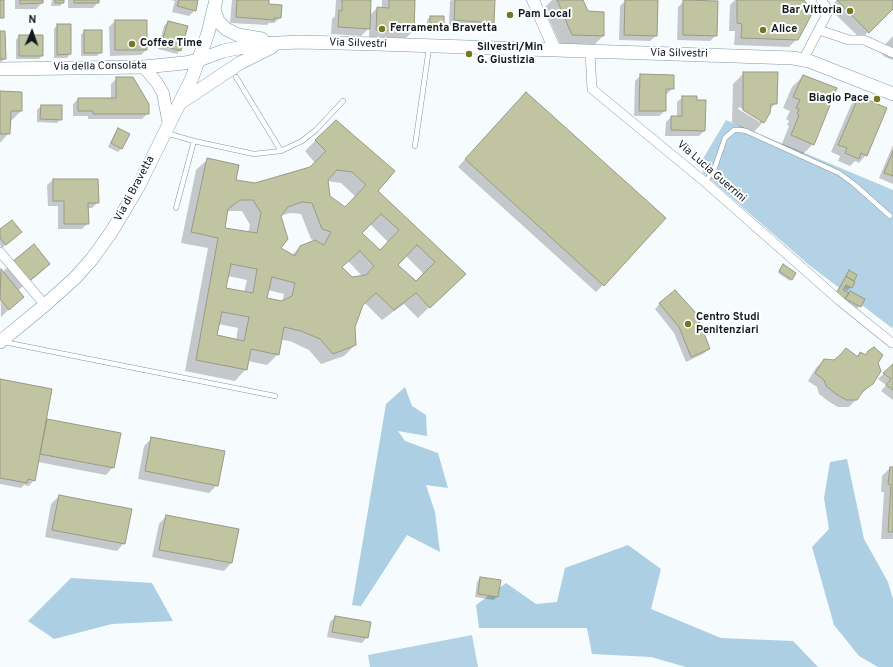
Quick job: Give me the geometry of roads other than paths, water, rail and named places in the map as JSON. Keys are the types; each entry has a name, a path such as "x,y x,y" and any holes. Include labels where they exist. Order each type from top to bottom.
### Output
{"main road":[{"name":"Via Silvestri","path":"215,5 218,21 231,32 246,37 282,43"},
{"name":"Via di Bravetta","path":"0,341 45,305 75,278 92,259 112,231 137,189 180,103 198,60 215,5"},
{"name":"Via Silvestri","path":"180,103 240,63 282,43"},
{"name":"Via Silvestri","path":"198,60 223,51 246,46 282,43 507,48 590,52 786,57 803,60 893,94"},
{"name":"Via della Consolata","path":"0,68 144,67 198,60"}],"street":[{"path":"532,0 554,50"},
{"path":"803,60 829,10 821,0"},
{"path":"819,30 849,40 864,40 893,53"},
{"name":"Via Lucia Guerrini","path":"590,52 592,89 705,182 840,301 892,343"},
{"path":"144,67 157,83 162,93 167,129"},
{"path":"0,252 45,305"}],"lane":[{"path":"415,146 430,46"},
{"path":"236,77 281,151"},
{"path":"167,129 194,141 254,154 281,151 302,141 316,130 343,101"},
{"path":"705,182 714,170 722,143 725,138 734,130 746,131 839,173 854,184 890,216"},
{"path":"176,208 194,141"},
{"path":"0,341 275,396"}],"place":[{"name":"Bar Vittoria","path":"850,11"},
{"name":"Pam Local","path":"510,15"},
{"name":"Ferramenta Bravetta","path":"382,29"},
{"name":"Alice","path":"763,30"},
{"name":"Coffee Time","path":"132,44"},
{"name":"Silvestri/Min G. Giustizia","path":"469,54"},
{"name":"Biagio Pace","path":"877,99"},
{"name":"Centro Studi Penitenziari","path":"688,324"}]}
